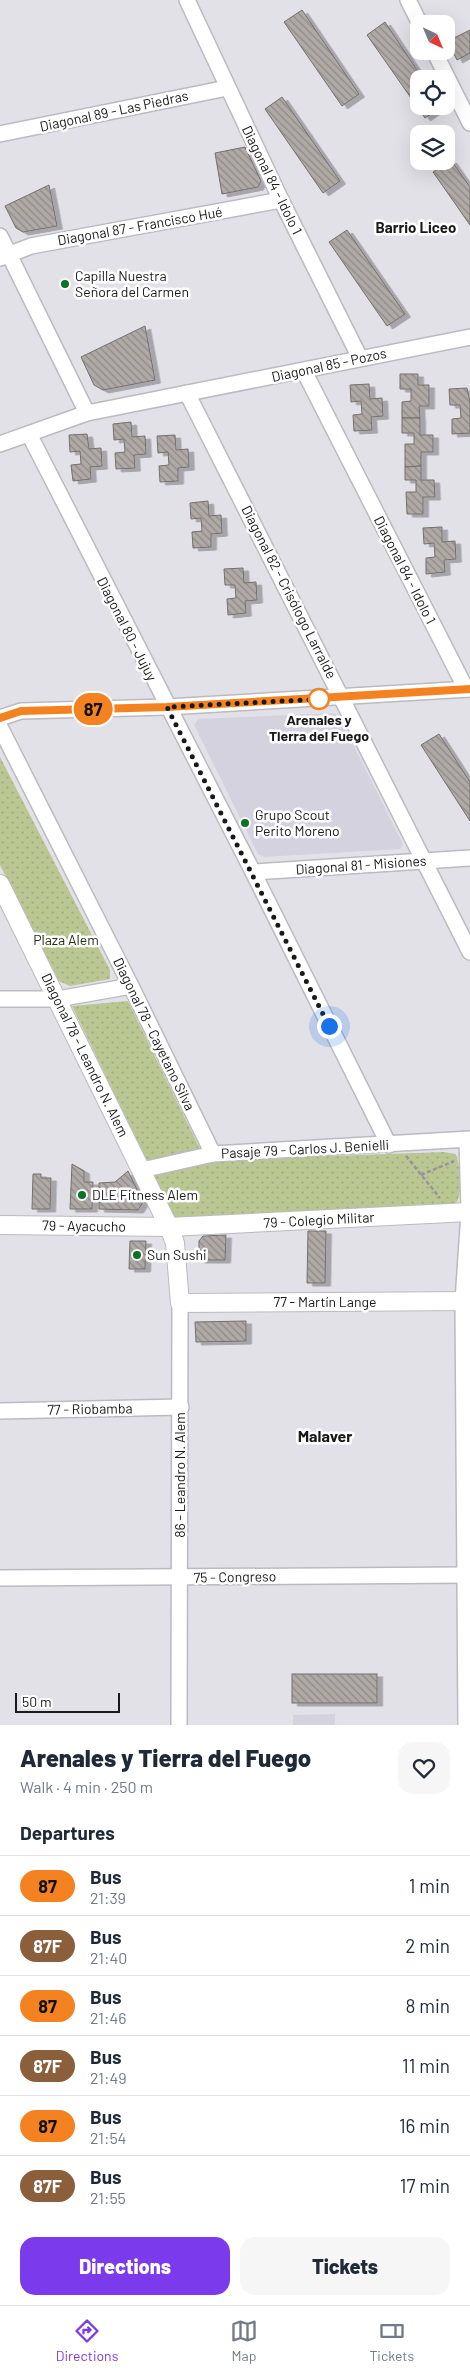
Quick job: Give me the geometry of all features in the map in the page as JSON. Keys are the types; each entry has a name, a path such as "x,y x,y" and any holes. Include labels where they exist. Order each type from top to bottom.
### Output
{"street":[{"name":"Diagonal 84 - Idolo 1","path":"187,0 227,88 360,358"},
{"path":"408,0 416,15"},
{"path":"438,60 470,123"},
{"name":"Diagonal 89 - Las Piedras","path":"0,134 227,88"},
{"name":"Diagonal 87 - Francisco Hué","path":"5,256 31,246 282,200"},
{"path":"0,236 5,256 87,413"},
{"name":"Diagonal 85 - Pozos","path":"0,444 87,413 470,337"},
{"name":"Diagonal 84 - Idolo 1","path":"304,371 468,689"},
{"name":"Diagonal 82 - Crisólogo Larralde","path":"187,393 470,952"},
{"name":"Diagonal 80 - Jujuy","path":"29,434 167,707 395,1144"},
{"path":"0,718 21,711 167,707 343,698 468,689"},
{"name":"Diagonal 78 - Cayetano Silva","path":"0,727 131,986 213,1154"},
{"name":"Diagonal 81 - Misiones","path":"253,872 470,858"},
{"name":"Diagonal 78 - Leandro N. Alem","path":"0,884 169,1227"},
{"path":"0,999 58,999 131,986"},
{"path":"466,1725 468,1575 467,1301 464,1212 469,1140"},
{"name":"Pasaje 79 - Carlos J. Benielli","path":"142,1170 213,1154 469,1140"},
{"name":"79 - Colegio Militar","path":"169,1227 464,1212"},
{"name":"79 - Ayacucho","path":"0,1225 169,1227"},
{"name":"86 - Leandro N. Alem","path":"169,1227 175,1244 180,1303 179,1725"},
{"name":"77 - Martín Lange","path":"180,1303 467,1301"},
{"name":"77 - Riobamba","path":"0,1410 181,1408"},
{"name":"75 - Congreso","path":"0,1578 468,1575"}],"path":[{"path":"395,1144 421,1175 464,1212"},
{"path":"421,1175 467,1156"}],"shaded area":[{"path":"334,713 339,716 403,844 400,849 264,857 258,854 194,725 198,719"},
{"path":"335,1714 335,1725 293,1725 293,1715"}],"green space":[{"name":"Plaza Alem","path":"0,757 110,970 110,979 70,986 59,981 0,865"},
{"path":"128,1001 200,1149 148,1163 72,1006"},
{"path":"444,1152 456,1154 458,1160 460,1186 456,1204 179,1219 171,1215 153,1178 157,1173 221,1160"}],"building":[{"path":"302,10 359,94 342,106 284,22"},
{"path":"385,22 417,70 410,70 410,97 367,35"},
{"path":"470,30 470,53 457,60 455,56 455,38"},
{"path":"282,97 340,181 323,193 265,109"},
{"path":"245,147 261,181 258,187 222,194 215,153"},
{"path":"455,166 470,187 470,225 433,172 436,170 455,170"},
{"path":"49,185 57,226 23,232 16,228 5,206"},
{"path":"347,230 405,314 387,326 329,242"},
{"path":"145,326 155,380 103,390 94,385 81,357"},
{"path":"400,374 418,374 418,385 429,385 429,406 419,406 420,418 402,418 402,402 411,401 411,389 400,389"},
{"path":"369,384 370,399 382,398 383,416 371,417 372,430 354,431 353,415 362,414 361,401 351,402 350,385"},
{"path":"467,388 470,402 470,433 452,434 452,419 461,418 460,405 450,405 449,389"},
{"path":"402,418 420,418 420,435 433,435 433,452 421,452 421,466 405,467 405,444 414,444 414,433 402,433"},
{"path":"131,422 132,437 145,436 146,454 134,455 135,468 116,469 115,453 125,452 124,439 114,440 113,424"},
{"path":"87,434 89,449 101,448 102,466 90,467 91,479 73,481 71,465 81,464 80,451 70,452 69,435"},
{"path":"175,435 176,450 188,449 189,467 178,468 178,481 160,482 159,466 169,465 168,452 158,453 157,436"},
{"path":"421,466 421,480 434,480 435,497 423,497 423,514 407,514 406,492 416,492 416,480 405,480 405,467"},
{"path":"208,501 209,516 221,515 222,533 211,534 211,547 193,548 192,532 202,531 201,518 191,519 190,503"},
{"path":"442,527 442,542 455,541 456,559 444,560 445,572 426,574 426,558 435,557 434,543 424,544 423,528"},
{"path":"243,568 244,583 256,582 257,600 245,601 246,613 228,615 227,599 236,598 235,585 225,585 224,569"},
{"path":"439,734 470,782 470,821 421,745"},
{"name":"DLE Fitness Alem","path":"72,1164 84,1171 84,1182 93,1182 92,1209 70,1209"},
{"path":"128,1171 143,1202 138,1210 99,1209 99,1183 115,1182"},
{"path":"33,1174 41,1174 41,1178 51,1178 50,1209 32,1209"},
{"path":"308,1231 326,1231 325,1283 307,1283"},
{"path":"226,1235 225,1260 199,1260 199,1241 203,1236"},
{"name":"Sun Sushi","path":"130,1241 146,1241 145,1269 129,1269"},
{"path":"246,1321 246,1341 196,1342 195,1322"},
{"path":"292,1674 377,1674 377,1703 292,1703"}],"bus line":[{"name":"87","path":"0,718 21,711 167,707 470,689"}],"place":[{"name":"Capilla Nuestra Señora del Carmen","path":"65,284"},
{"name":"Arenales y Tierra del Fuego","path":"319,699"},
{"name":"Grupo Scout Perito Moreno","path":"245,823"},
{"name":"DLE Fitness Alem","path":"82,1195"},
{"name":"Sun Sushi","path":"137,1255"}],"district":[{"name":"Barrio Liceo","path":"416,228"},
{"name":"Malaver","path":"325,1436"}],"route":[{"path":"319,699 323,699 167,707 253,872 329,1026"}]}
